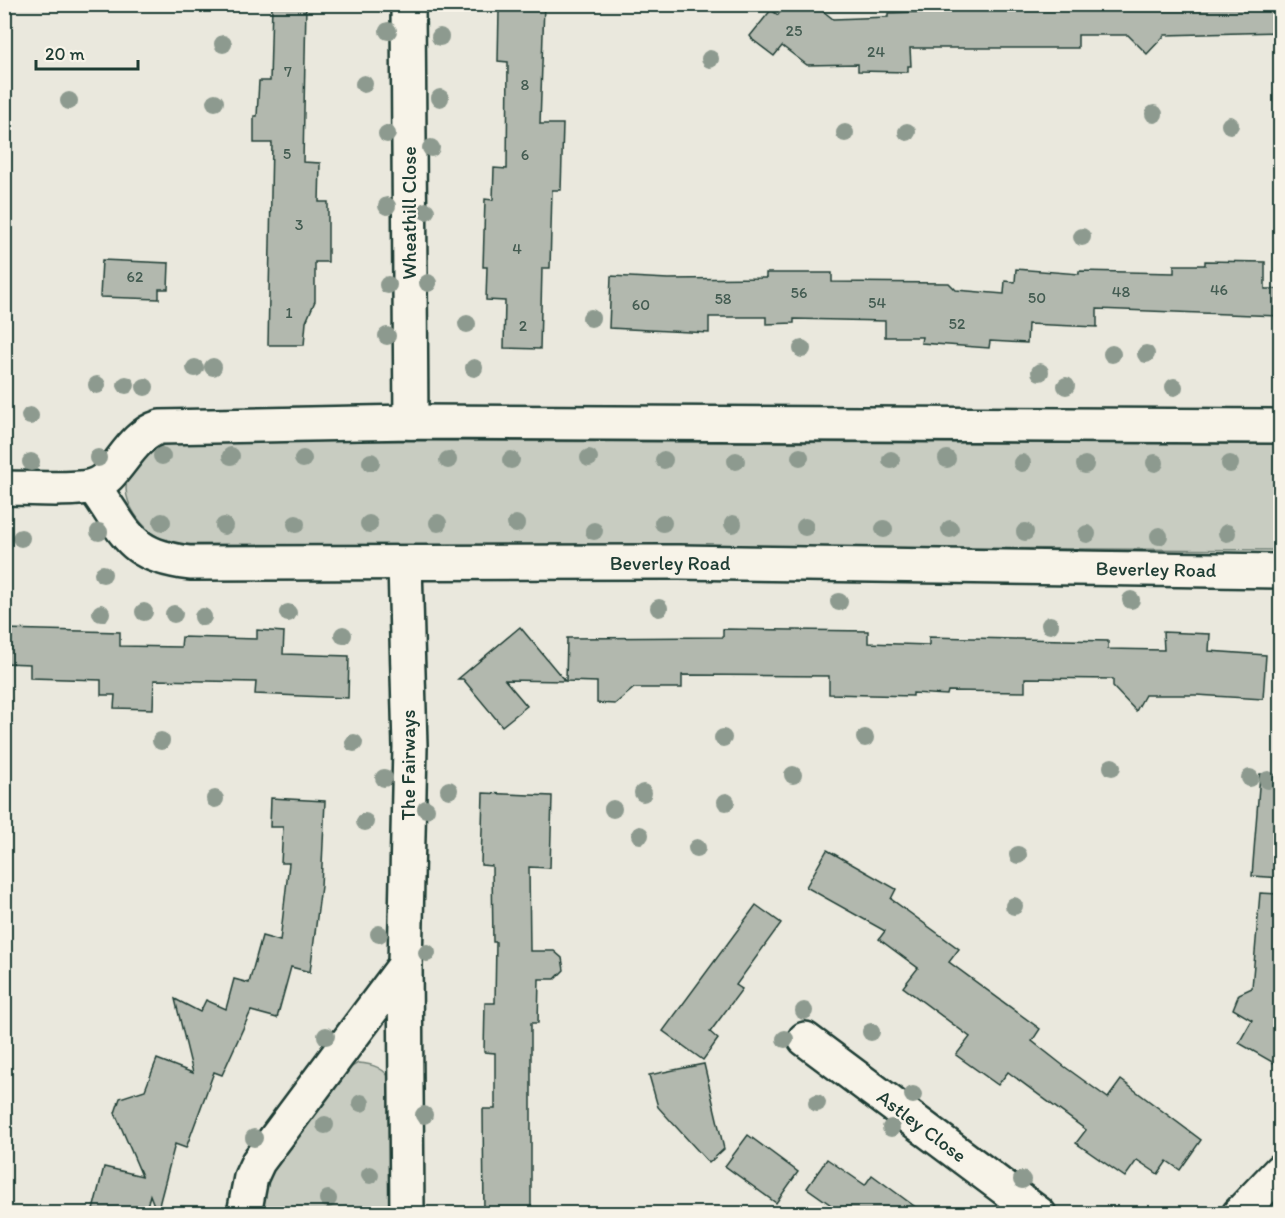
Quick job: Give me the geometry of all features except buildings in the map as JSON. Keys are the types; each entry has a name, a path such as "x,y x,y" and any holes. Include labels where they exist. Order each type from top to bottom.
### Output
{"street":[{"name":"Wheathill Close","path":"408,4 411,422"},
{"path":"4,488 93,486 108,474 141,436 160,427 411,422 1281,426"},
{"name":"Beverley Road","path":"93,486 127,536 142,550 160,559 190,563 679,562 1281,571"},
{"name":"The Fairways","path":"405,564 410,747 405,965 407,1214"},
{"path":"244,1214 251,1177 258,1162 405,965"},
{"name":"Astley Close","path":"805,1039 1039,1214"},
{"path":"1239,1214 1281,1171"}],"shaded area":[{"path":"160,440 1280,444 1280,550 169,544 142,524 129,504 127,493 127,482 131,472"},
{"path":"358,1063 378,1068 386,1073 392,1082 393,1213 258,1214 266,1173 345,1071"}]}
